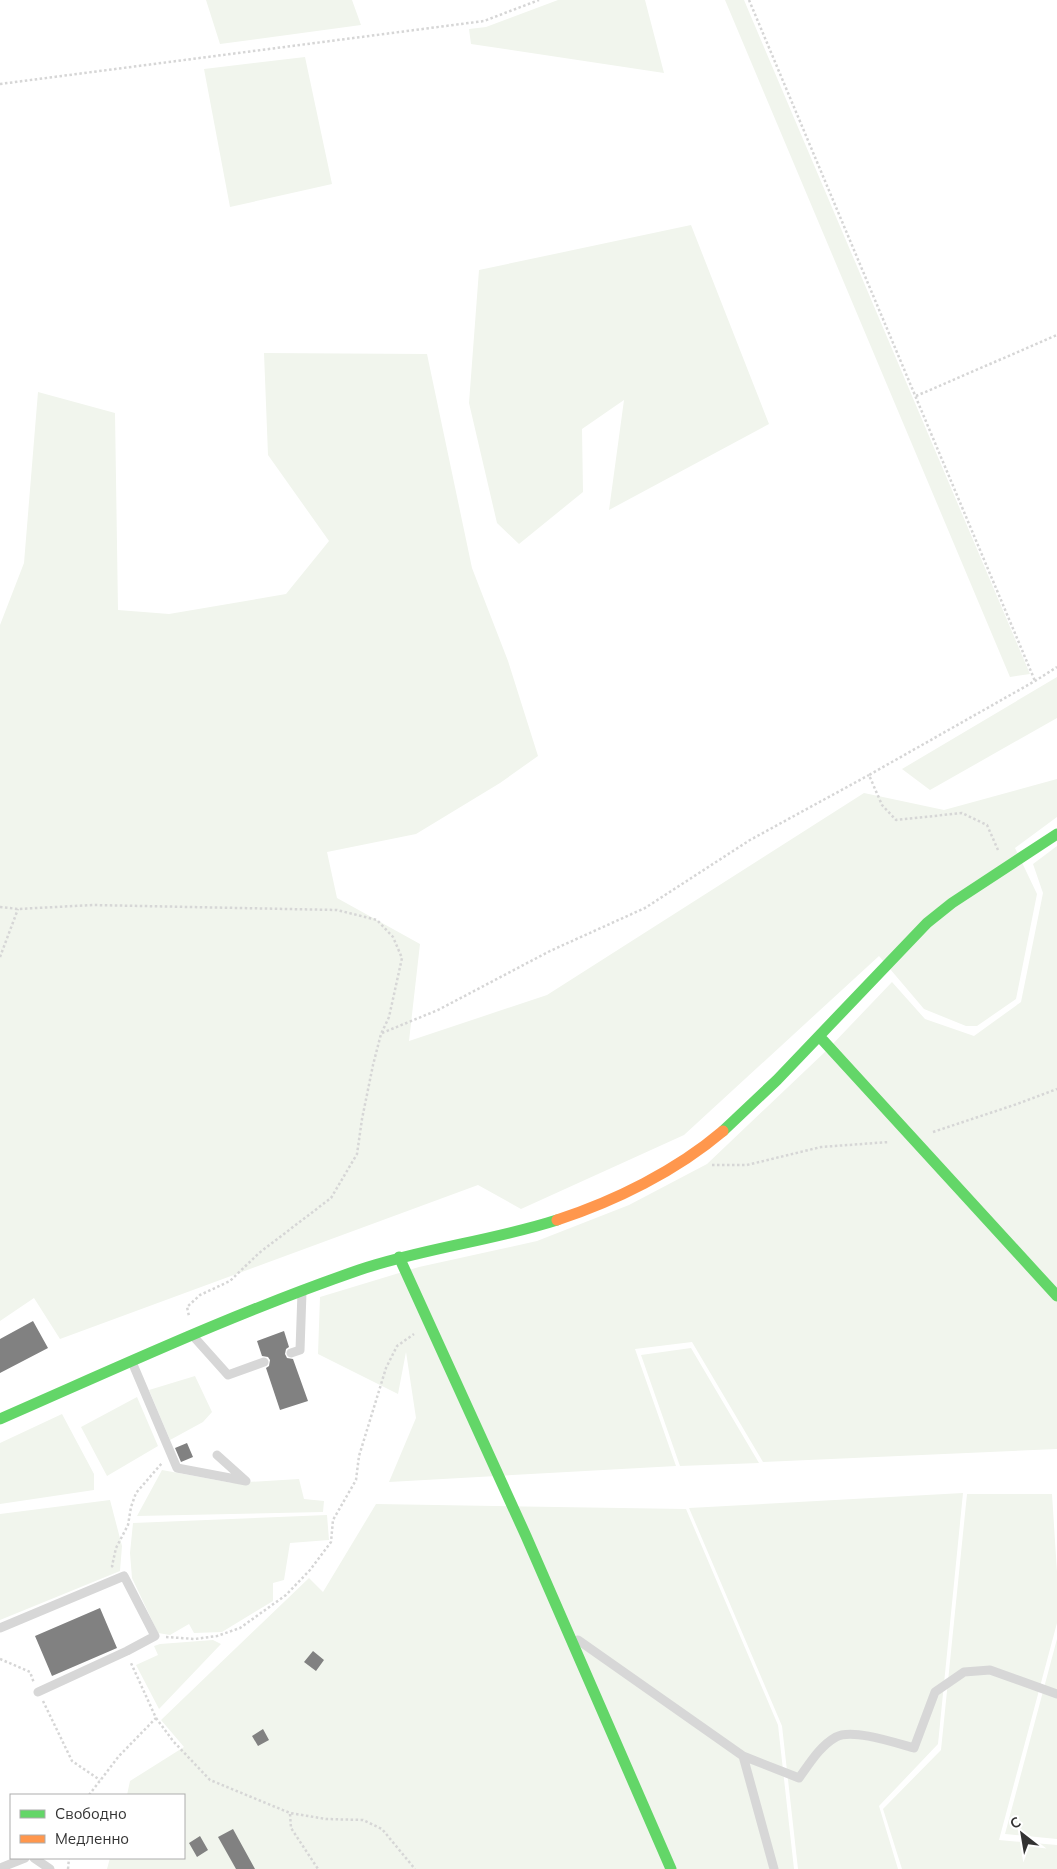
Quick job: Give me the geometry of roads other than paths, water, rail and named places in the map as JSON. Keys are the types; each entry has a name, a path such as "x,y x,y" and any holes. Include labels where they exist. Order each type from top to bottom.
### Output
{"street":[{"path":"0,1419 192,1335 358,1270 399,1257 517,1232 560,1219 608,1200 647,1181 690,1156 717,1136 765,1093 927,923 952,904 1057,834"},
{"path":"819,1036 1057,1296"},
{"path":"399,1257 568,1632 671,1869"}],"lane":[{"path":"291,1352 300,1350 302,1292"},
{"path":"192,1335 228,1375 264,1362"},
{"path":"132,1362 177,1468 246,1481 217,1455"},
{"path":"0,1628 124,1576 155,1636 38,1692"},
{"path":"568,1632 743,1756 799,1778 820,1750 838,1736 864,1735 914,1748 935,1692 964,1672 990,1670 1057,1694"},
{"path":"743,1756 774,1869"},
{"path":"0,1868 22,1859"},
{"path":"35,1859 50,1869"}]}
